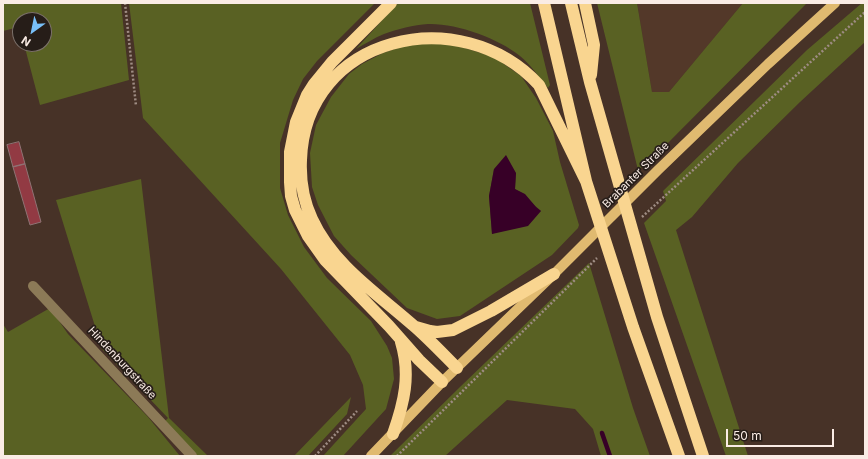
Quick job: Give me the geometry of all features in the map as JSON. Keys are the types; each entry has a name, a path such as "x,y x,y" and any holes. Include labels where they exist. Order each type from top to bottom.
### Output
{"highway":[{"path":"391,3 332,62 306,95 292,136 290,152 291,196 295,210 308,236 325,260 442,382"},
{"path":"544,3 586,181 633,327 679,456"},
{"path":"571,3 590,82 657,317 703,456"},
{"path":"585,3 594,45 590,82"},
{"path":"457,368 414,326 363,282 334,253 317,230 303,194 301,182 301,154 303,139 308,124 318,99 324,89 333,77 354,58 365,51 391,39 406,34 421,32 449,32 486,43 501,50 523,67 539,85 586,181"},
{"path":"414,326 437,332 453,330 554,274"},
{"path":"393,434 400,413 406,378 406,362 400,339"}],"main road":[{"name":"Brabanter Straße","path":"457,368 658,170 768,64 835,3"},
{"path":"371,456 457,368"}],"street":[{"name":"Hindenburgstraße","path":"34,286 192,456"}],"path":[{"path":"125,3 136,106"},
{"path":"667,193 865,12"},
{"path":"397,456 575,280"},
{"path":"315,456 357,411"}],"shaded area":[{"path":"637,3 743,3 669,92 652,92"},
{"path":"506,155 516,173 515,189 525,194 541,211 528,226 492,234 489,196 494,169"}],"green space":[{"path":"3,3 121,3 129,80 40,105 26,52 52,52 52,12 12,12 12,29 3,31"},
{"path":"129,3 375,3 317,61 303,79 293,100 280,143 280,188 288,215 304,247 327,278 371,321 387,346 392,358 394,379 386,409 343,456 323,456 366,409 363,385 350,355 281,269 143,118"},
{"path":"398,3 530,3 550,85 548,88 528,63 511,49 476,33 451,26 428,24 394,30 373,39 356,49"},
{"path":"597,3 637,3 652,92 669,92 743,3 807,3 653,158 638,170"},
{"path":"862,3 865,3 865,42 800,102 738,163 692,217 676,230 748,456 726,456 644,223 666,201 663,191 807,50"},
{"path":"421,40 442,41 494,57 521,76 536,98 553,131 560,162 579,225 578,228 552,255 460,316 437,319 407,308 351,255 334,236 318,205 312,187 310,153 316,125 331,97 349,74 362,64 383,53","holes":["494,169 516,173 515,189 541,211 492,234 489,196"]},
{"path":"141,179 169,418 208,456 196,456 165,421 168,418 102,349 56,200"},
{"path":"589,263 633,408 650,456 601,456 593,429 575,409 507,400 445,456 390,456 461,386"},
{"path":"50,308 68,334 148,417 180,456 3,456 3,324 8,332"},
{"path":"351,397 347,414 308,456 294,456"}],"building":[{"path":"19,142 25,164 13,167 7,145"},
{"path":"25,164 41,222 30,225 13,167"}],"waterway":[{"path":"602,433 610,456"}]}
